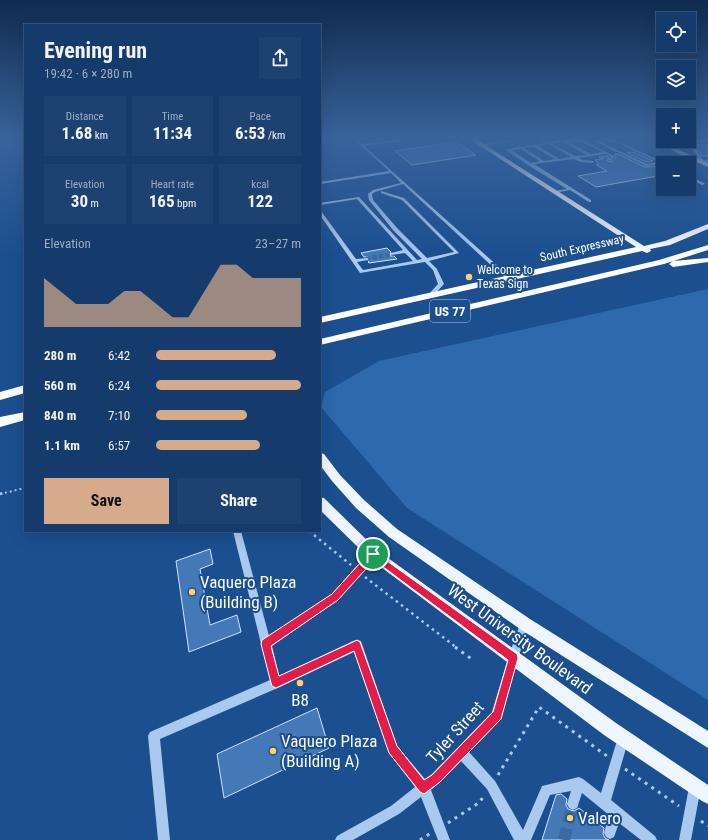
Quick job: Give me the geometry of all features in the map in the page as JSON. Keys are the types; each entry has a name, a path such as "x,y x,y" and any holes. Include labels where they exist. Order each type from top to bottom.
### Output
{"highway":[{"path":"532,177 642,248 661,262 678,264 708,260"},
{"name":"South Expressway","path":"321,320 602,258 674,240 708,226"},
{"path":"602,258 616,251 622,246 622,239 619,233"},
{"name":"US 77","path":"321,342 661,262 708,247"},
{"path":"321,345 346,335"},
{"path":"0,396 24,389"},
{"path":"0,422 24,416"}],"main road":[{"name":"West University Boulevard","path":"321,458 336,478 360,504 393,533 525,624 708,740"},
{"name":"West University Boulevard","path":"321,503 373,554 624,738 708,795"}],"street":[{"path":"321,183 358,177"},
{"path":"398,177 508,278"},
{"path":"552,177 590,201"},
{"path":"696,180 703,184"},
{"path":"404,183 382,187 374,191 370,194 371,200 395,228 435,269 441,284 431,295"},
{"path":"555,192 571,189"},
{"path":"321,213 362,272 457,253 402,199 382,192"},
{"path":"321,204 358,198 416,262"},
{"path":"392,254 406,251"},
{"path":"354,261 366,259"},
{"path":"237,532 276,683"},
{"path":"266,644 335,597 373,554"},
{"name":"Tyler Street","path":"341,840 395,810 424,788 436,778 497,715 513,658 525,624"},
{"path":"164,840 154,736 276,683 357,645 393,750 424,788 444,840"},
{"path":"604,803 624,738"},
{"path":"461,752 491,785 521,840"},
{"path":"579,783 647,838"},
{"path":"573,804 579,783"},
{"path":"525,840 546,790 579,783"},
{"path":"685,840 695,786"},
{"path":"610,833 616,812"}],"path":[{"path":"0,494 24,488"},
{"path":"310,532 358,572 474,660"}],"shaded area":[{"path":"708,289 708,700 407,508 321,407 325,392 379,361"}],"building":[{"path":"580,177 651,177 596,187"},
{"path":"387,248 391,252 390,256 394,256 397,259 369,263 369,257 364,257 361,253"},
{"name":"Vaquero Plaza (Building B)","path":"210,549 213,564 200,569 210,625 237,615 241,632 189,652 176,561"},
{"name":"Vaquero Plaza (Building A)","path":"317,708 329,748 224,798 217,754"},
{"name":"Valero","path":"561,794 567,799 566,805 568,809 574,811 579,808 604,828 603,834 605,838 609,840 542,840 556,795"}],"tunnel":[{"path":"366,259 393,254"},
{"path":"564,840 573,804"}],"place":[{"name":"Welcome to Texas Sign","path":"469,277"},
{"name":"Vaquero Plaza (Building B)","path":"192,592"},
{"name":"B8","path":"300,683"},
{"name":"Vaquero Plaza (Building A)","path":"273,751"},
{"name":"Valero","path":"570,818"}],"route":[{"path":"373,554 513,658 497,715 436,778 424,788 393,750 357,645 276,683 266,644 335,597 373,554"}]}
